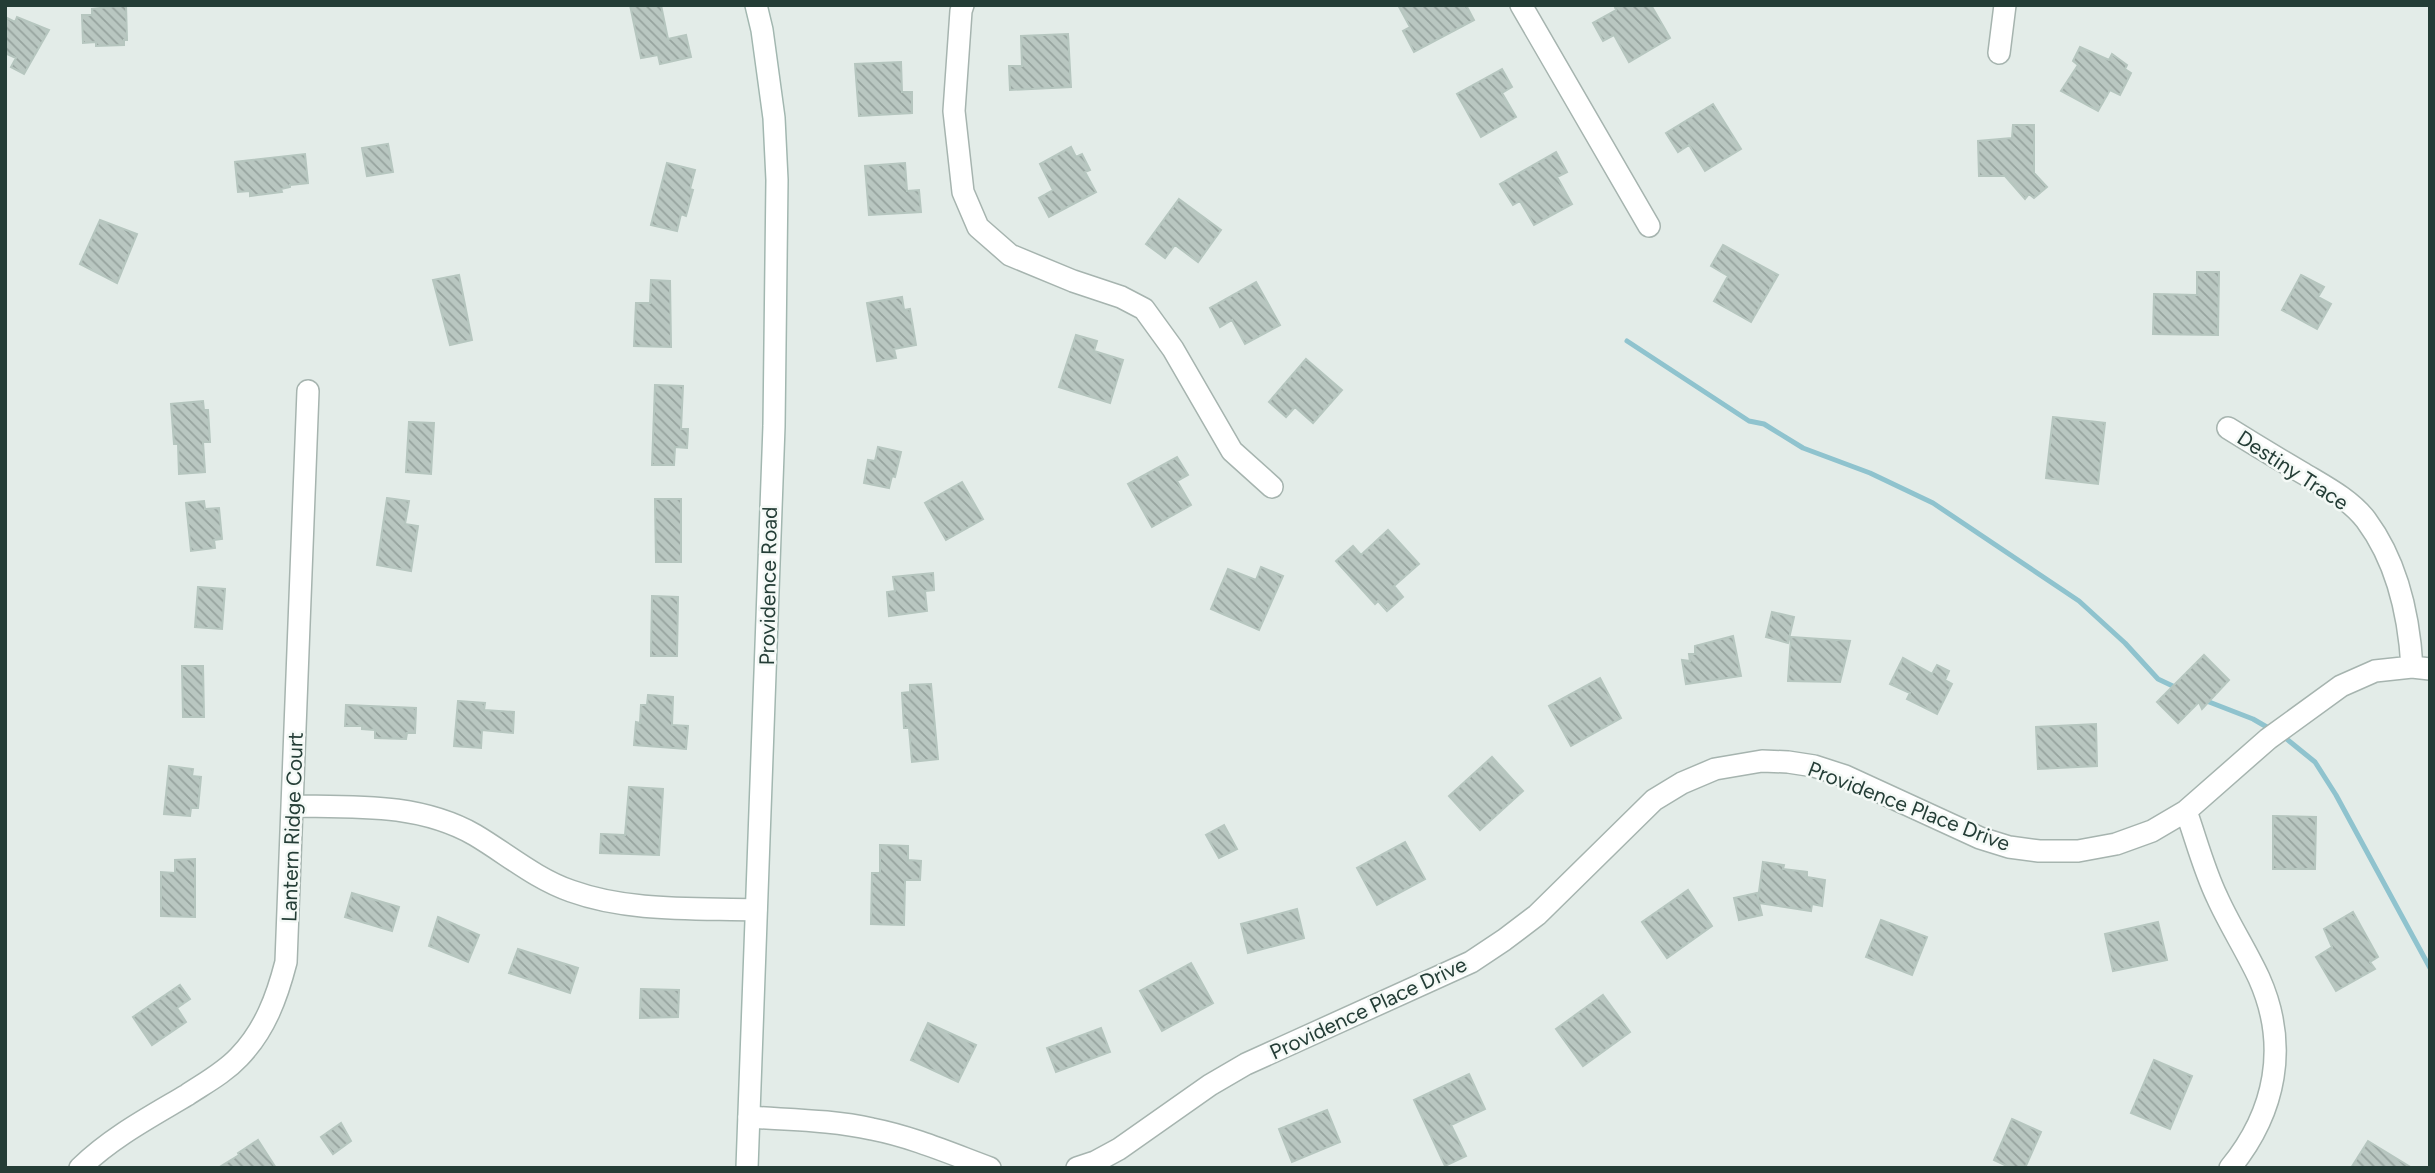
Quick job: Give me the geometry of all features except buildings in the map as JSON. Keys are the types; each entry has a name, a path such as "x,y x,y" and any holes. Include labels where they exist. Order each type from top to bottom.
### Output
{"street":[{"name":"Providence Road","path":"747,1168 774,426 777,180 774,118 756,5"},
{"path":"963,5 954,111 963,192 978,228 1010,256 1121,297 1144,309 1173,349 1232,451 1272,487"},
{"path":"1521,5 1649,226"},
{"path":"1999,52 2005,5"},
{"name":"Lantern Ridge Court","path":"80,1168 113,1140 221,1074 257,1036 276,999 286,962 307,391"},
{"name":"Destiny Trace","path":"2228,428 2337,494 2365,519 2387,558 2401,591 2421,668"},
{"name":"Providence Place Drive","path":"1077,1168 1119,1149 1209,1086 1246,1064 1471,961 1537,915 1654,800 1682,783 1714,769 1762,761 1814,766 1844,776 1980,838 2009,847 2039,851 2078,851 2116,844 2152,831 2186,811 2269,739 2341,686 2375,671 2421,668"},
{"path":"293,806 387,808 432,816 473,834 543,879 600,900 639,906 756,910"},
{"path":"2186,811 2216,895 2259,977 2267,999 2275,1039 2274,1077 2268,1103 2245,1150 2230,1168"},
{"path":"749,1117 828,1122 873,1129 915,1140 990,1168"}],"waterway":[{"path":"1627,341 1749,421 1764,424 1803,448 1870,473 1933,503 2079,601 2125,643 2158,679 2179,689"},
{"path":"2204,700 2253,719 2272,730"},
{"path":"2283,736 2315,762 2336,795 2430,968"}]}
